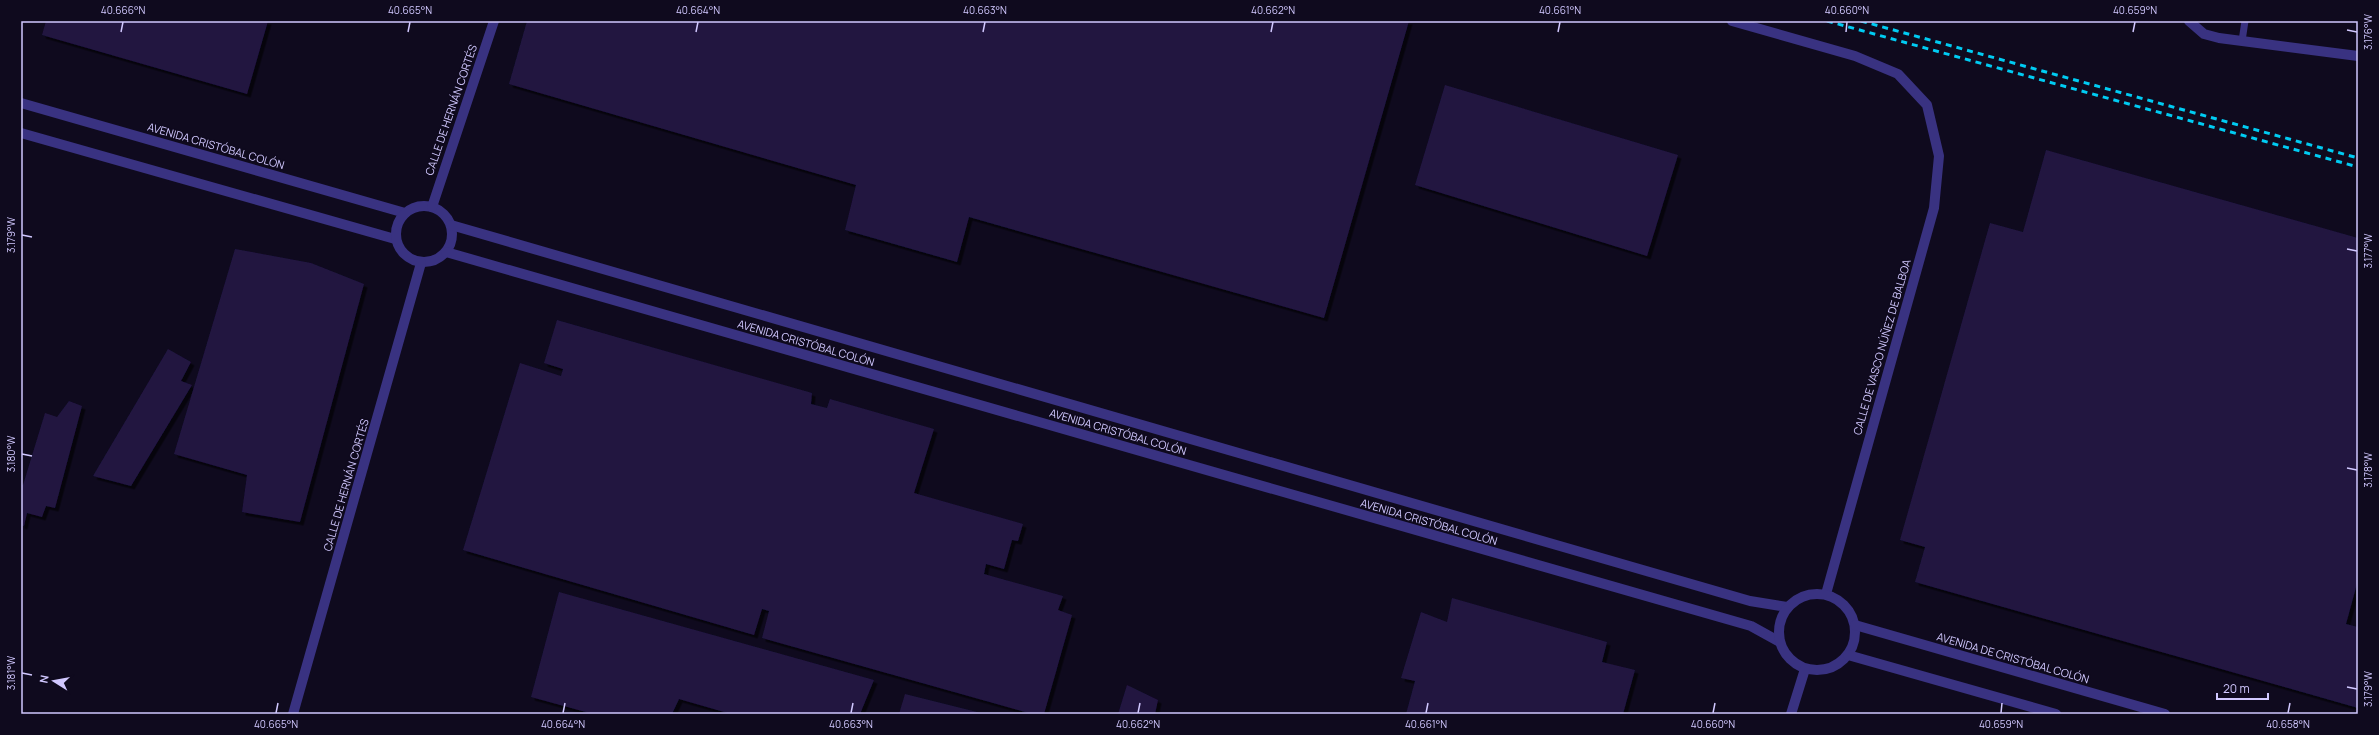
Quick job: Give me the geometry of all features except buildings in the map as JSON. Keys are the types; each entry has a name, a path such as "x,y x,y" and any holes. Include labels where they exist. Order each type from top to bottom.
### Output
{"street":[{"name":"CALLE DE HERNÁN CORTÉS","path":"432,207 494,21"},
{"name":"CALLE DE VASCO NÚÑEZ DE BALBOA","path":"1732,21 1855,56 1898,74 1927,104 1939,156 1934,208 1826,594"},
{"path":"2189,21 2204,34 2242,42 2358,56"},
{"name":"AVENIDA CRISTÓBAL COLÓN","path":"21,103 405,213"},
{"path":"21,133 395,239"},
{"path":"422,206 432,207 447,217 451,225 453,235 446,252 431,262 421,263 404,255 395,239 396,229 405,213 422,206"},
{"name":"AVENIDA CRISTÓBAL COLÓN","path":"451,225 1726,594 1787,608"},
{"name":"AVENIDA CRISTÓBAL COLÓN","path":"446,252 1751,626 1780,642"},
{"name":"CALLE DE HERNÁN CORTÉS","path":"293,714 421,263"},
{"path":"1826,594 1845,605 1851,614 1855,625 1855,635 1848,655 1839,664 1829,669 1817,671 1805,669 1789,658 1780,642 1778,630 1781,618 1787,608 1795,600 1805,595 1826,594"},
{"name":"AVENIDA DE CRISTÓBAL COLÓN","path":"1855,625 2165,714"},
{"path":"1848,655 2056,714"},
{"path":"1791,714 1805,669"}],"lane":[{"path":"2242,42 2245,21"}],"railway":[{"path":"1827,21 2358,167"},
{"path":"1861,21 2358,158"}]}
